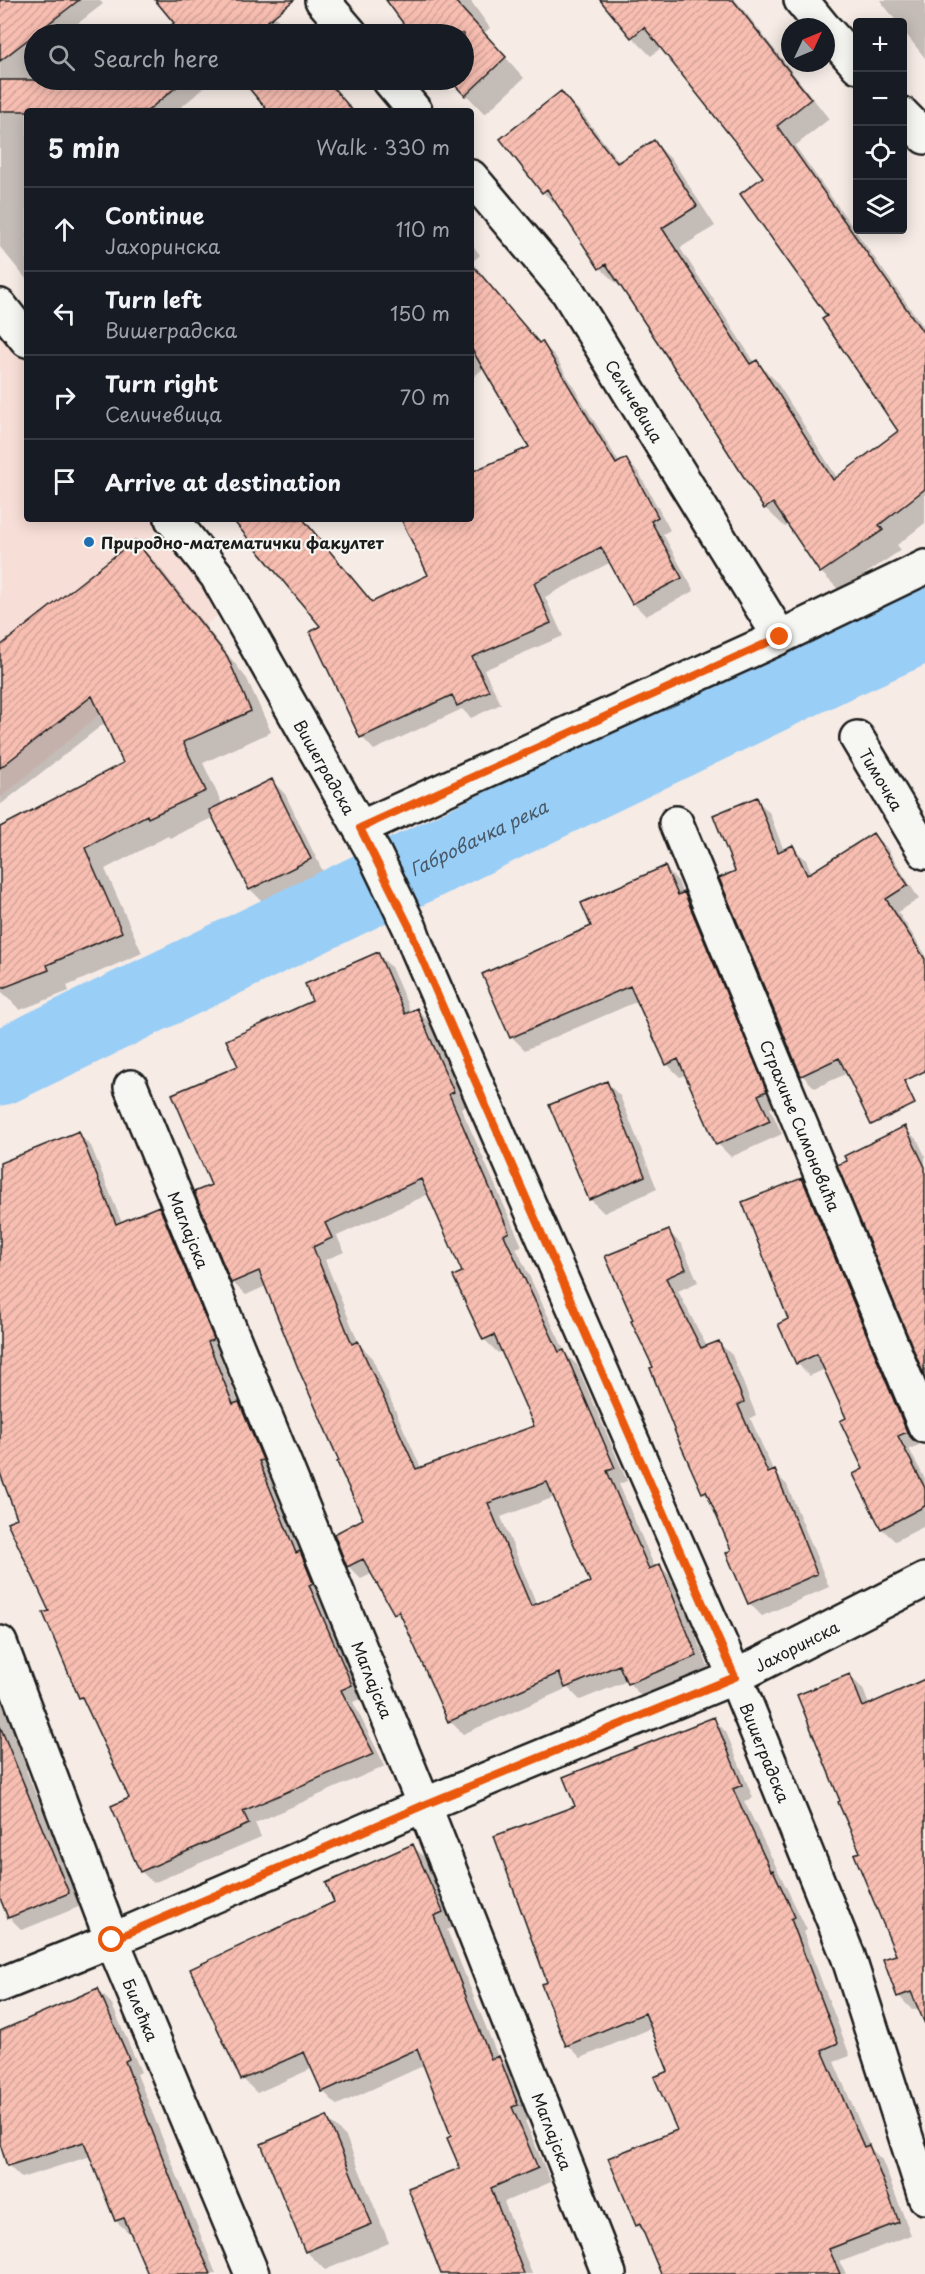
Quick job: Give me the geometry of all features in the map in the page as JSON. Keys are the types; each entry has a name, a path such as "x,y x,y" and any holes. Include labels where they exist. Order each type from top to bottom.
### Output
{"street":[{"path":"322,0 342,24"},
{"path":"801,0 816,18"},
{"path":"835,40 853,60"},
{"path":"397,90 412,108"},
{"path":"907,118 925,137"},
{"name":"Селичевица","path":"474,181 568,292 780,637"},
{"path":"0,306 24,336"},
{"name":"Вишеградска","path":"173,522 217,576 367,841 410,928 735,1677 848,1956 925,2197"},
{"path":"367,841 925,567"},
{"name":"Тимочка","path":"857,738 925,852"},
{"name":"Страхиње Симоновића","path":"676,823 925,1426"},
{"name":"Маглајска","path":"131,1087 424,1805 609,2274"},
{"name":"Јахоринска","path":"0,1985 112,1940 424,1805 735,1677 925,1580"},
{"name":"Билећка","path":"0,1643 112,1940 252,2274"}],"shaded area":[{"name":"Природно-математички факултет","path":"0,321 24,350 24,522 162,522 226,608 0,798"}],"building":[{"path":"0,0 79,0 48,24 24,24 24,42 0,61"},
{"path":"155,0 294,0 264,24 174,23"},
{"path":"386,0 454,0 506,57 474,87 474,24 404,24"},
{"path":"600,0 733,0 781,61 781,72 790,72 811,99 777,126 925,335 925,489 879,525 883,530 820,573 773,503 764,509 606,264 599,269 547,189 542,193 500,139 561,91 617,163 654,140 697,206 662,228 750,364 757,360 833,480 898,431 822,319 827,316 740,194 763,177 644,27 631,38"},
{"path":"0,80 24,80 24,90 173,90 151,108 24,108 24,111 0,111"},
{"path":"250,90 335,90 350,108 265,108"},
{"path":"459,90 471,90 465,96"},
{"path":"474,267 539,343 542,341 616,464 626,458 658,517 651,521 682,578 632,604 601,547 534,583 551,623 472,657 489,691 457,706 452,695 360,738 310,632 320,626 234,522 305,522 372,602 428,575 402,522 474,522 474,471 529,447 474,353"},
{"path":"135,540 227,656 251,711 183,742 206,791 148,818 147,815 85,848 122,932 47,965 49,970 0,989 0,827 123,763 92,696 0,768 0,646"},
{"path":"272,779 311,859 249,890 209,810"},
{"path":"757,797 778,852 793,845 807,875 873,833 908,885 886,899 925,959 925,1071 904,1081 915,1104 871,1125 839,1058 801,1076 719,878 735,871 713,815"},
{"path":"665,866 678,895 684,892 767,1091 758,1095 770,1121 716,1145 678,1059 666,1065 630,986 510,1038 482,974 591,926 581,903"},
{"path":"378,952 405,1014 417,1008 454,1092 449,1094 509,1232 504,1235 559,1352 564,1350 615,1468 607,1471 649,1569 660,1564 697,1656 627,1684 619,1665 565,1688 559,1673 448,1722 399,1611 394,1614 363,1559 347,1567 334,1534 363,1519 337,1462 339,1461 259,1271 231,1283 194,1192 211,1185 172,1094 238,1066 226,1040 312,1001 305,984","holes":["421,1179 462,1272 453,1276 483,1340 494,1335 534,1426 416,1469 358,1341 352,1344 313,1247 332,1238 325,1223","547,1482 590,1582 531,1606 488,1503"]},
{"path":"607,1081 645,1176 589,1200 549,1105"},
{"path":"905,1126 925,1167 924,1375 837,1165 847,1161 844,1156"},
{"path":"79,1131 116,1224 159,1206 214,1339 208,1342 233,1404 239,1402 263,1460 259,1461 296,1553 300,1551 313,1583 309,1585 352,1685 341,1690 374,1754 243,1811 249,1824 140,1872 111,1806 129,1798 82,1697 79,1698 43,1613 49,1611 7,1522 17,1518 0,1473 0,1163"},
{"path":"802,1178 907,1432 898,1436 925,1488 925,1506 881,1529 853,1474 863,1469 840,1421 846,1418 817,1354 796,1364 778,1324 788,1319 742,1202"},
{"path":"669,1230 686,1269 666,1278 701,1348 719,1341 744,1402 738,1405 768,1473 775,1470 817,1574 748,1604 726,1553 731,1550 706,1491 702,1493 677,1437 650,1368 653,1367 631,1321 633,1320 605,1256"},
{"path":"850,1674 863,1707 925,1679 925,2024 911,1992 897,1997 883,1959 896,1955 854,1854 860,1852 797,1695"},
{"path":"714,1717 742,1785 733,1789 795,1917 791,1919 838,2043 822,2050 864,2147 869,2145 899,2222 829,2249 840,2274 661,2274 640,2224 636,2226 608,2158 677,2130 654,2077 668,2071 645,2013 566,2046 541,1984 547,1982 494,1836 575,1806 563,1777"},
{"path":"0,1726 69,1893 8,1918 0,1898"},
{"path":"413,1844 443,1912 434,1916 491,2059 499,2056 518,2105 512,2107 538,2168 491,2188 524,2274 441,2274 408,2188 460,2168 447,2138 451,2136 417,2049 322,2092 304,2052 241,2080 190,1969 334,1902 326,1883"},
{"path":"98,1988 129,2059 125,2061 188,2223 211,2274 148,2274 124,2218 115,2221 84,2142 7,2166 0,2144 0,2031"},
{"path":"327,2116 372,2224 305,2252 261,2144"}],"waterway":[{"name":"Габровачка река","path":"0,1068 834,665 925,624"}],"place":[{"name":"Природно-математички факултет","path":"89,542"}],"route":[{"path":"112,1940 424,1805 735,1677 410,928 360,828 780,637"}]}
